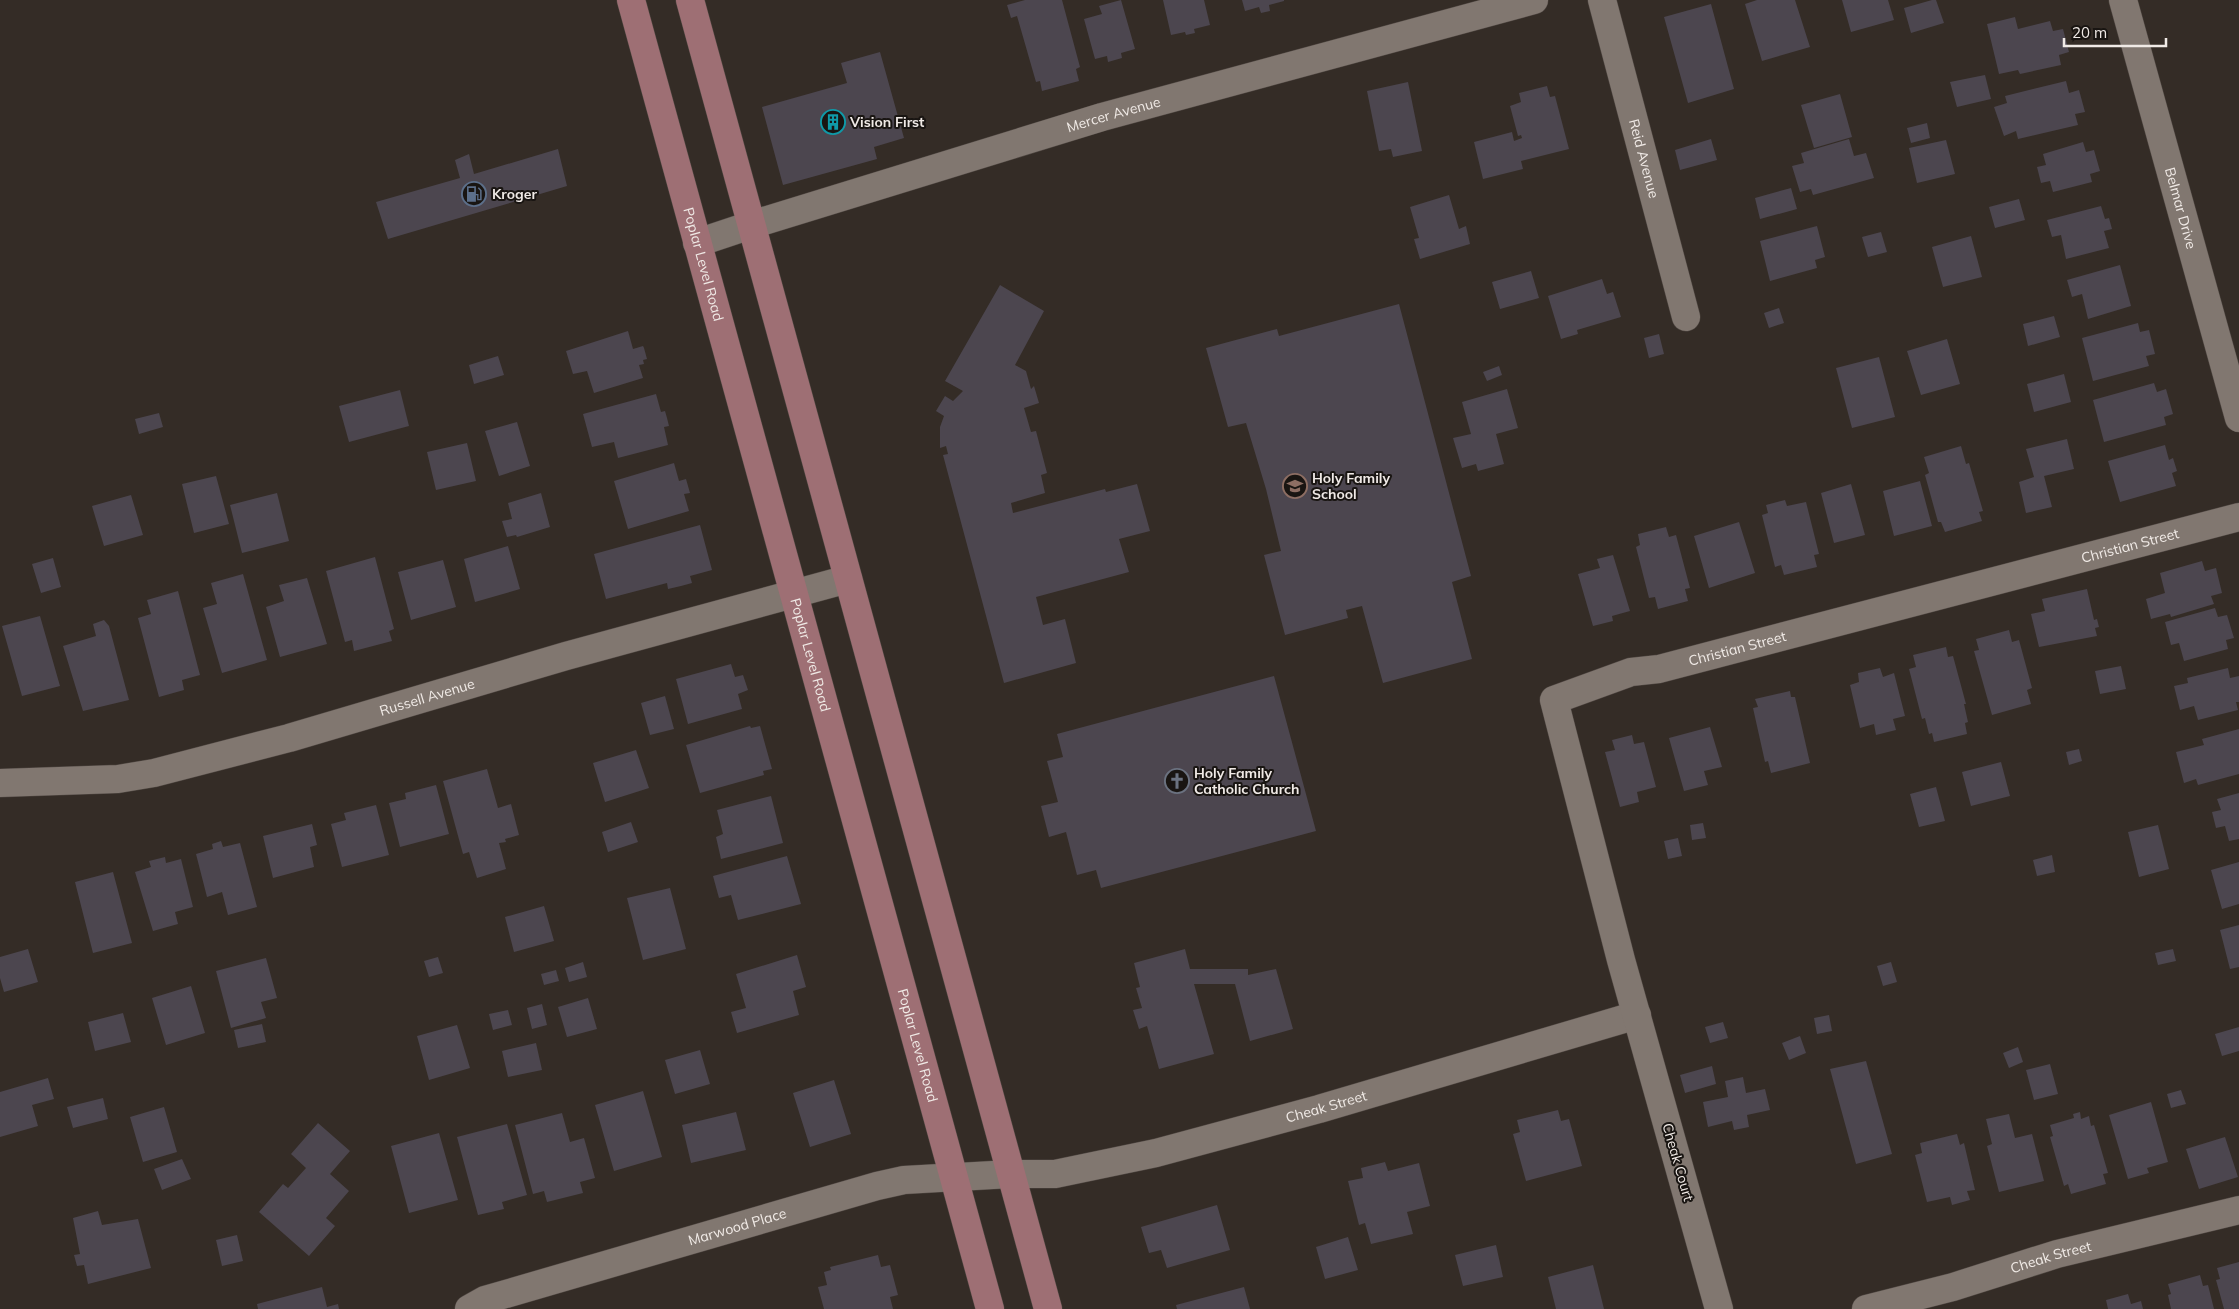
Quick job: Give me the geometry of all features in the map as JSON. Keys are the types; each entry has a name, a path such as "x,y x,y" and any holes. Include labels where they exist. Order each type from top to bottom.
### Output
{"main road":[{"name":"Poplar Level Road","path":"631,0 990,1309"},
{"path":"690,0 1048,1309"}],"street":[{"name":"Mercer Avenue","path":"697,243 1102,118 1534,0"},
{"name":"Reid Avenue","path":"1602,0 1686,316"},
{"name":"Belmar Drive","path":"2123,0 2239,418"},
{"name":"Christian Street","path":"1637,1015 1554,700 1631,672 1669,666 2239,517"},
{"name":"Russell Avenue","path":"0,783 118,779 154,773 289,738 566,656 848,579"},
{"name":"Cheak Street","path":"1011,1174 1055,1174 1156,1153 1319,1109 1637,1015"},
{"name":"Cheak Court","path":"1637,1015 1720,1309"},
{"name":"Marwood Place","path":"469,1309 485,1300 877,1186 904,1180 1011,1174"},
{"name":"Cheak Street","path":"1866,1309 1953,1286 2057,1254 2239,1210"}],"building":[{"path":"1025,0 1062,0 1080,67 1076,69 1079,81 1042,91 1040,81 1036,82 1017,16 1011,18 1007,5"},
{"path":"1121,0 1135,49 1121,53 1122,58 1108,62 1107,56 1095,59 1084,19 1102,14 1099,6"},
{"path":"1163,0 1204,0 1210,25 1194,29 1195,33 1186,35 1185,32 1171,35"},
{"path":"1242,0 1284,1 1269,5 1270,11 1261,13 1259,7 1245,11"},
{"path":"1757,0 1795,0 1810,47 1762,61 1745,4"},
{"path":"1842,0 1888,0 1894,20 1851,32"},
{"path":"1936,0 1944,23 1911,33 1904,8"},
{"path":"1711,4 1734,89 1688,103 1664,17"},
{"path":"2015,17 2018,29 2050,21 2053,31 2063,29 2069,52 2059,55 2061,65 2020,74 2018,70 1999,74 1987,24"},
{"name":"Vision First","path":"880,52 904,138 874,147 877,159 783,185 762,107 847,83 841,63"},
{"path":"1985,75 1991,99 1957,107 1950,82"},
{"path":"2066,81 2069,93 2079,90 2085,112 2075,114 2078,125 2018,139 2016,131 2004,136 1994,107 2007,103 2005,96"},
{"path":"1408,82 1422,151 1393,157 1391,149 1379,151 1367,91"},
{"path":"1547,86 1550,97 1555,96 1569,149 1521,161 1523,169 1483,179 1474,142 1512,132 1514,141 1522,138 1521,135 1518,136 1510,106 1521,102 1519,93"},
{"path":"1840,94 1852,137 1814,148 1801,105"},
{"path":"1927,123 1930,138 1911,143 1907,128"},
{"path":"1711,139 1717,160 1680,170 1675,150"},
{"path":"1849,139 1854,156 1866,153 1874,178 1813,195 1811,189 1800,192 1792,166 1804,163 1801,153"},
{"path":"1946,140 1955,174 1917,183 1909,148"},
{"path":"2083,142 2086,152 2094,150 2100,171 2090,174 2092,182 2053,192 2050,181 2041,183 2037,167 2046,165 2043,154"},
{"name":"Kroger","path":"558,149 567,186 388,239 376,202 460,178 455,160 469,154 474,174"},
{"path":"1791,188 1797,209 1760,219 1755,198"},
{"path":"1449,195 1459,229 1466,226 1470,244 1420,259 1414,239 1419,238 1410,207"},
{"path":"2019,199 2025,220 1995,228 1989,207"},
{"path":"2101,206 2105,219 2109,218 2112,229 2104,231 2109,248 2066,259 2061,235 2052,237 2047,220"},
{"path":"1817,226 1825,257 1815,260 1817,268 1770,281 1760,241"},
{"path":"1881,232 1887,252 1868,257 1862,237"},
{"path":"1971,236 1982,277 1943,287 1932,247"},
{"path":"2120,265 2131,306 2088,319 2082,294 2072,297 2067,280"},
{"path":"1531,271 1539,298 1500,309 1492,282"},
{"path":"1602,279 1607,294 1613,292 1621,317 1577,330 1578,334 1561,339 1548,296"},
{"path":"1000,285 1044,311 1015,365 1026,371 1031,389 1034,386 1039,403 1024,408 1031,432 1036,431 1047,473 1041,475 1045,493 1011,503 1013,513 1105,489 1106,492 1137,484 1150,531 1119,539 1129,572 1036,597 1043,625 1065,619 1076,663 1004,683 943,455 948,454 946,446 940,448 940,427 944,416 936,411 945,396 953,401 963,391 945,381"},
{"path":"1399,304 1471,576 1452,582 1472,659 1383,683 1362,606 1346,610 1348,618 1285,635 1264,555 1281,551 1266,489 1246,423 1228,427 1206,348 1277,329 1279,336"},
{"path":"1779,308 1784,323 1769,328 1764,313"},
{"path":"2054,316 2060,337 2028,346 2023,324"},
{"path":"2138,323 2140,332 2149,330 2155,354 2146,356 2149,366 2093,381 2082,338"},
{"path":"628,331 633,349 643,346 644,348 647,359 643,360 644,364 639,365 643,378 594,393 587,371 573,374 566,351"},
{"path":"1659,334 1664,354 1649,358 1644,338"},
{"path":"1947,339 1960,384 1921,395 1907,351"},
{"path":"498,356 504,375 474,384 469,365"},
{"path":"1879,357 1895,417 1852,428 1836,368"},
{"path":"1499,366 1502,375 1487,381 1483,372"},
{"path":"2064,374 2071,402 2034,412 2027,384"},
{"path":"2154,383 2157,392 2166,389 2173,414 2164,417 2166,425 2104,442 2093,400"},
{"path":"1507,389 1518,428 1496,434 1504,464 1478,471 1476,464 1462,468 1453,438 1471,434 1462,402"},
{"path":"400,390 409,426 349,442 339,406"},
{"path":"656,394 661,412 665,411 669,426 664,427 668,445 618,458 614,442 592,447 583,414"},
{"path":"159,413 163,427 139,434 135,419"},
{"path":"517,422 530,466 499,476 485,431"},
{"path":"2067,439 2074,469 2044,476 2052,507 2026,513 2019,482 2034,477 2026,449"},
{"path":"467,443 476,481 436,490 427,452"},
{"path":"2165,445 2169,460 2173,458 2177,471 2172,473 2176,486 2120,502 2108,461"},
{"path":"1961,446 1966,464 1969,463 1983,511 1979,512 1982,521 1945,532 1941,522 1938,522 1925,475 1929,473 1924,457"},
{"path":"674,463 679,481 686,479 690,493 684,494 689,511 628,529 614,481"},
{"path":"216,476 229,524 194,533 182,484"},
{"path":"1920,481 1932,526 1894,536 1883,491"},
{"path":"1851,484 1865,535 1834,543 1821,493"},
{"path":"277,493 289,541 242,553 230,505"},
{"path":"541,493 550,527 517,537 516,535 507,537 502,521 512,519 508,503"},
{"path":"131,495 143,535 104,546 92,506"},
{"path":"1785,500 1787,506 1806,502 1819,554 1814,555 1817,567 1784,575 1781,565 1775,567 1762,515 1768,513 1766,505"},
{"path":"1739,522 1755,573 1709,588 1694,536"},
{"path":"700,525 712,570 690,576 692,583 668,589 667,583 606,599 594,554"},
{"path":"1666,527 1669,537 1676,535 1690,588 1685,589 1688,601 1658,609 1655,597 1649,598 1636,547 1640,545 1638,534"},
{"path":"508,546 520,589 475,602 464,559"},
{"path":"1613,555 1630,611 1612,616 1613,621 1593,626 1578,574 1600,568 1597,559"},
{"path":"375,557 394,629 389,631 392,641 354,651 352,640 345,642 326,571"},
{"path":"53,558 61,587 41,593 32,564"},
{"path":"443,560 456,607 411,620 398,572"},
{"path":"2202,561 2205,571 2216,568 2222,593 2211,596 2214,604 2171,617 2170,614 2151,619 2146,599 2165,593 2160,573"},
{"path":"243,574 267,660 222,673 203,608 217,604 211,583"},
{"path":"307,578 327,644 280,657 266,607 284,601 279,585"},
{"path":"2087,589 2094,620 2097,619 2099,627 2095,628 2097,636 2039,647 2031,614 2045,611 2042,599"},
{"path":"178,591 200,675 182,680 184,690 159,697 138,618 151,614 147,600"},
{"path":"2215,608 2218,617 2227,615 2234,638 2226,640 2228,649 2184,661 2179,643 2171,645 2165,622"},
{"path":"40,616 60,686 22,696 2,626"},
{"path":"104,620 109,626 129,700 83,711 63,646 96,636 93,624"},
{"path":"2009,630 2012,642 2019,640 2032,688 2027,690 2031,704 1992,715 1974,651 1979,650 1976,639"},
{"path":"1946,647 1948,657 1953,656 1966,704 1964,704 1968,722 1965,723 1967,734 1934,742 1932,733 1929,734 1925,718 1922,719 1909,669 1916,667 1913,655"},
{"path":"731,664 735,677 743,675 748,690 738,694 742,709 688,724 676,679"},
{"path":"2121,666 2126,689 2100,694 2095,671"},
{"path":"1880,668 1883,677 1894,673 1905,716 1893,719 1896,730 1876,735 1874,724 1860,728 1850,685 1859,682 1858,673"},
{"path":"2228,668 2230,678 2239,676 2239,702 2236,702 2238,710 2198,720 2194,706 2180,710 2174,686 2188,683 2187,678"},
{"name":"Holy Family Catholic Church","path":"1274,676 1316,831 1101,888 1096,870 1077,875 1066,832 1049,837 1041,806 1058,802 1047,761 1063,757 1057,734"},
{"path":"1790,691 1791,697 1795,697 1810,763 1771,773 1768,761 1765,762 1753,708 1758,707 1755,699"},
{"path":"665,696 674,729 650,735 641,703"},
{"path":"750,726 751,728 760,726 772,769 763,771 764,775 700,793 686,745"},
{"path":"1710,727 1722,767 1704,771 1708,785 1684,791 1669,738"},
{"path":"2239,729 2239,774 2198,785 2196,779 2184,783 2176,752 2204,745 2202,739"},
{"path":"1632,735 1634,744 1644,742 1656,787 1637,792 1639,802 1620,807 1605,752 1615,750 1612,740"},
{"path":"2079,749 2082,761 2069,765 2066,752"},
{"path":"636,750 649,788 605,802 593,763"},
{"path":"2001,762 2010,796 1971,806 1962,772"},
{"path":"487,769 498,808 511,804 519,835 505,839 506,842 499,843 506,869 477,878 469,852 463,854 443,781"},
{"path":"436,785 449,834 400,847 389,803 406,799 405,793"},
{"path":"1936,787 1945,821 1919,827 1910,794"},
{"path":"2239,793 2239,839 2229,841 2225,826 2216,828 2212,812 2221,810 2217,799"},
{"path":"771,796 783,843 721,859 716,837 723,834 717,810"},
{"path":"376,805 389,855 342,867 331,824 346,820 344,813"},
{"path":"631,822 638,842 608,852 602,832"},
{"path":"1703,823 1706,838 1692,840 1690,825"},
{"path":"312,824 317,845 310,847 314,867 273,878 263,836"},
{"path":"2158,825 2169,869 2139,877 2128,832"},
{"path":"1678,838 1682,856 1668,859 1664,841"},
{"path":"221,841 223,847 240,843 257,907 228,915 222,892 207,897 196,854 213,849 212,844"},
{"path":"2052,855 2055,872 2037,876 2033,860"},
{"path":"787,856 801,904 738,920 731,895 719,898 713,876"},
{"path":"165,857 166,863 181,859 193,907 175,912 178,924 153,931 135,872 151,867 149,861"},
{"path":"2239,862 2239,904 2222,909 2211,870"},
{"path":"113,872 132,943 93,953 75,882"},
{"path":"670,888 686,949 643,960 627,898"},
{"path":"544,906 554,941 514,952 505,917"},
{"path":"2239,925 2239,967 2230,969 2220,930"},
{"path":"28,949 38,982 4,992 0,978 0,957"},
{"path":"1185,949 1190,969 1248,969 1248,975 1276,969 1293,1029 1250,1041 1235,984 1194,984 1214,1054 1159,1069 1147,1026 1139,1029 1133,1010 1142,1008 1136,988 1140,987 1134,963"},
{"path":"2173,949 2176,961 2158,965 2155,953"},
{"path":"797,955 806,987 793,991 799,1015 737,1033 731,1012 746,1008 736,974"},
{"path":"438,957 443,973 429,977 424,961"},
{"path":"266,958 277,998 261,1002 266,1018 231,1028 216,971"},
{"path":"583,962 587,977 569,982 565,968"},
{"path":"1891,962 1897,982 1883,986 1877,966"},
{"path":"556,970 559,981 544,985 541,974"},
{"path":"191,986 205,1033 166,1045 152,998"},
{"path":"588,998 597,1029 567,1037 558,1007"},
{"path":"542,1004 547,1025 532,1029 527,1008"},
{"path":"508,1010 512,1025 493,1030 489,1014"},
{"path":"123,1013 131,1042 95,1051 88,1022"},
{"path":"1829,1015 1832,1031 1817,1034 1814,1018"},
{"path":"1723,1022 1728,1038 1710,1043 1705,1027"},
{"path":"262,1024 266,1042 238,1048 234,1030"},
{"path":"457,1025 470,1068 429,1080 417,1036"},
{"path":"2239,1027 2239,1051 2222,1056 2215,1034"},
{"path":"1800,1036 1806,1053 1789,1060 1782,1043"},
{"path":"536,1043 542,1070 508,1077 502,1051"},
{"path":"2018,1047 2023,1062 2009,1068 2003,1053"},
{"path":"700,1050 710,1084 675,1094 665,1060"},
{"path":"1866,1061 1892,1154 1856,1164 1830,1069"},
{"path":"2050,1064 2058,1094 2034,1100 2026,1070"},
{"path":"1712,1066 1716,1084 1685,1093 1680,1075"},
{"path":"1743,1077 1746,1093 1765,1089 1770,1110 1747,1115 1749,1127 1734,1130 1732,1121 1708,1127 1703,1102 1728,1097 1725,1081"},
{"path":"48,1078 54,1099 32,1105 38,1126 0,1137 0,1092"},
{"path":"834,1080 851,1134 810,1147 793,1093"},
{"path":"2181,1090 2186,1104 2171,1108 2167,1094"},
{"path":"643,1091 662,1157 614,1171 595,1105"},
{"path":"103,1098 108,1119 73,1128 67,1107"},
{"path":"2151,1102 2168,1162 2147,1168 2149,1173 2128,1179 2109,1115"},
{"path":"164,1107 177,1152 143,1162 130,1117"},
{"path":"1558,1110 1561,1121 1569,1119 1582,1166 1526,1181 1513,1134 1520,1132 1517,1120"},
{"path":"736,1112 746,1150 691,1163 682,1125"},
{"path":"2080,1112 2081,1119 2089,1116 2091,1126 2094,1125 2108,1173 2103,1174 2106,1184 2071,1194 2068,1184 2064,1186 2050,1137 2053,1136 2050,1125 2074,1118 2073,1114"},
{"path":"562,1113 570,1142 584,1138 595,1178 580,1182 583,1193 547,1202 544,1191 533,1194 515,1125"},
{"path":"2009,1114 2015,1138 2032,1134 2044,1181 1999,1192 1987,1146 1992,1144 1986,1119"},
{"path":"318,1123 350,1151 330,1174 349,1191 326,1218 335,1226 309,1256 259,1212 283,1184 288,1188 306,1168 291,1154"},
{"path":"507,1124 527,1195 502,1202 504,1209 478,1215 457,1137"},
{"path":"439,1133 458,1200 409,1213 391,1146"},
{"path":"1957,1134 1960,1145 1964,1143 1975,1190 1967,1191 1970,1200 1952,1205 1950,1197 1927,1202 1915,1155 1922,1153 1920,1143"},
{"path":"2225,1137 2238,1177 2199,1189 2186,1149"},
{"path":"182,1159 191,1179 162,1190 154,1169"},
{"path":"1385,1162 1388,1171 1419,1163 1430,1206 1407,1212 1413,1234 1371,1244 1365,1223 1359,1225 1348,1181 1363,1178 1361,1168"},
{"path":"1217,1205 1230,1250 1167,1268 1161,1250 1149,1253 1141,1227"},
{"path":"98,1211 102,1225 138,1219 151,1268 88,1284 84,1265 77,1266 74,1255 80,1254 73,1218"},
{"path":"237,1235 243,1261 222,1266 216,1240"},
{"path":"1348,1237 1358,1270 1325,1279 1316,1247"},
{"path":"1496,1245 1503,1277 1463,1286 1455,1255"},
{"path":"878,1255 881,1267 890,1265 898,1295 890,1297 893,1309 824,1309 818,1287 827,1285 824,1272 831,1270 830,1267"},
{"path":"2239,1262 2239,1309 2224,1309 2216,1280 2220,1279 2217,1268"},
{"path":"1593,1265 1604,1309 1556,1309 1548,1277"},
{"path":"2200,1275 2203,1286 2208,1285 2214,1309 2171,1309 2168,1295 2171,1294 2168,1284"},
{"path":"322,1287 327,1307 338,1304 339,1309 258,1309 257,1304"},
{"path":"1244,1287 1250,1309 1177,1309 1176,1305"},
{"path":"2128,1294 2131,1304 2141,1301 2143,1309 2108,1309 2106,1300"}],"place":[{"name":"Vision First","path":"833,122"},
{"name":"Kroger","path":"474,194"},
{"name":"Holy Family School","path":"1295,486"},
{"name":"Holy Family Catholic Church","path":"1177,781"}]}
